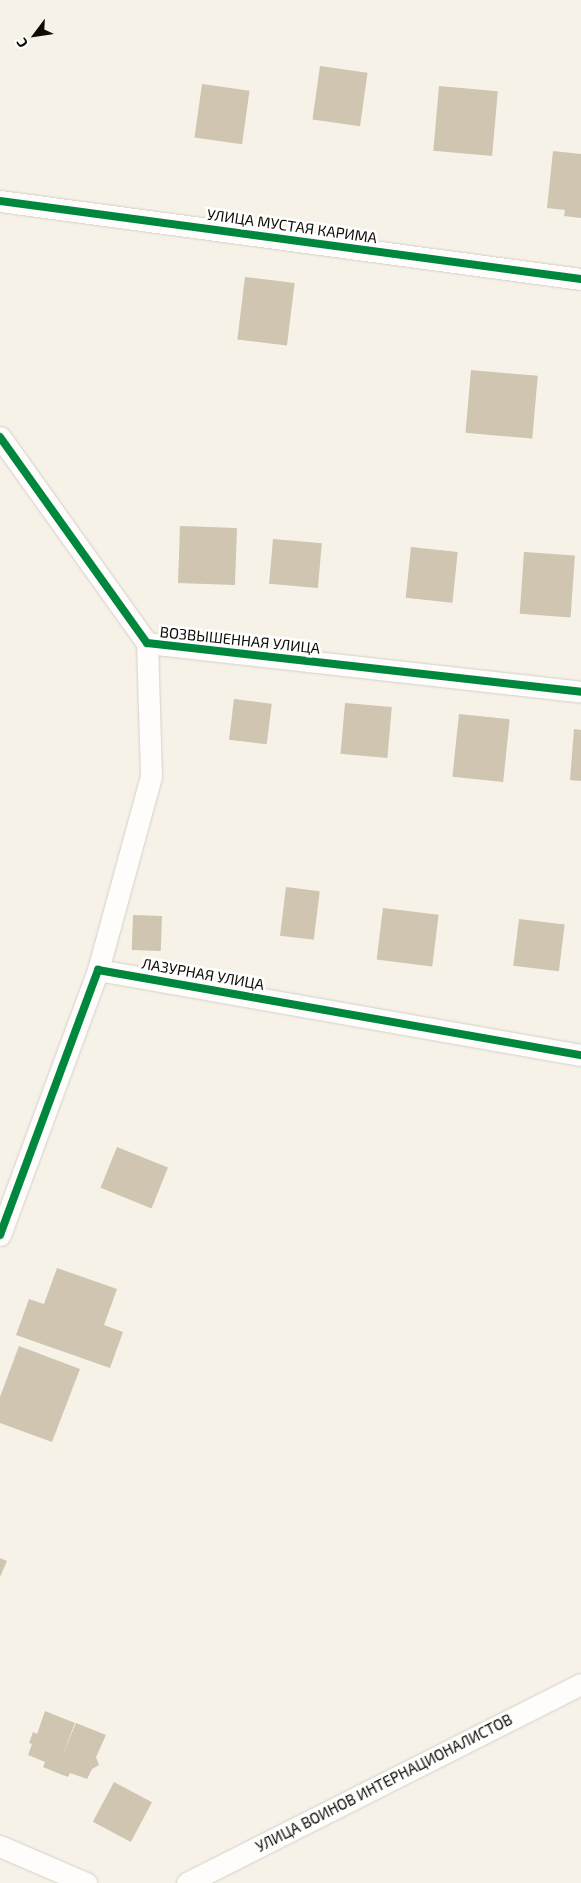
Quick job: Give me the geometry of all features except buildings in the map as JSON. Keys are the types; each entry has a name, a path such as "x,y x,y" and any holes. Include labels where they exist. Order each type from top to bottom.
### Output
{"street":[{"name":"УЛИЦА МУСТАЯ КАРИМА","path":"0,201 581,279"},
{"name":"ВОЗВЫШЕННАЯ УЛИЦА","path":"0,437 147,643 581,692"},
{"path":"0,1235 98,970 151,776 147,643"},
{"name":"ЛАЗУРНАЯ УЛИЦА","path":"98,970 581,1055"},
{"name":"УЛИЦА ВОИНОВ ИНТЕРНАЦИОНАЛИСТОВ","path":"188,1883 581,1684"},
{"path":"0,1846 86,1883"}],"cycle path":[{"path":"0,201 581,279"},
{"path":"0,437 147,643 581,692"},
{"path":"0,1235 98,970 581,1055"}]}
